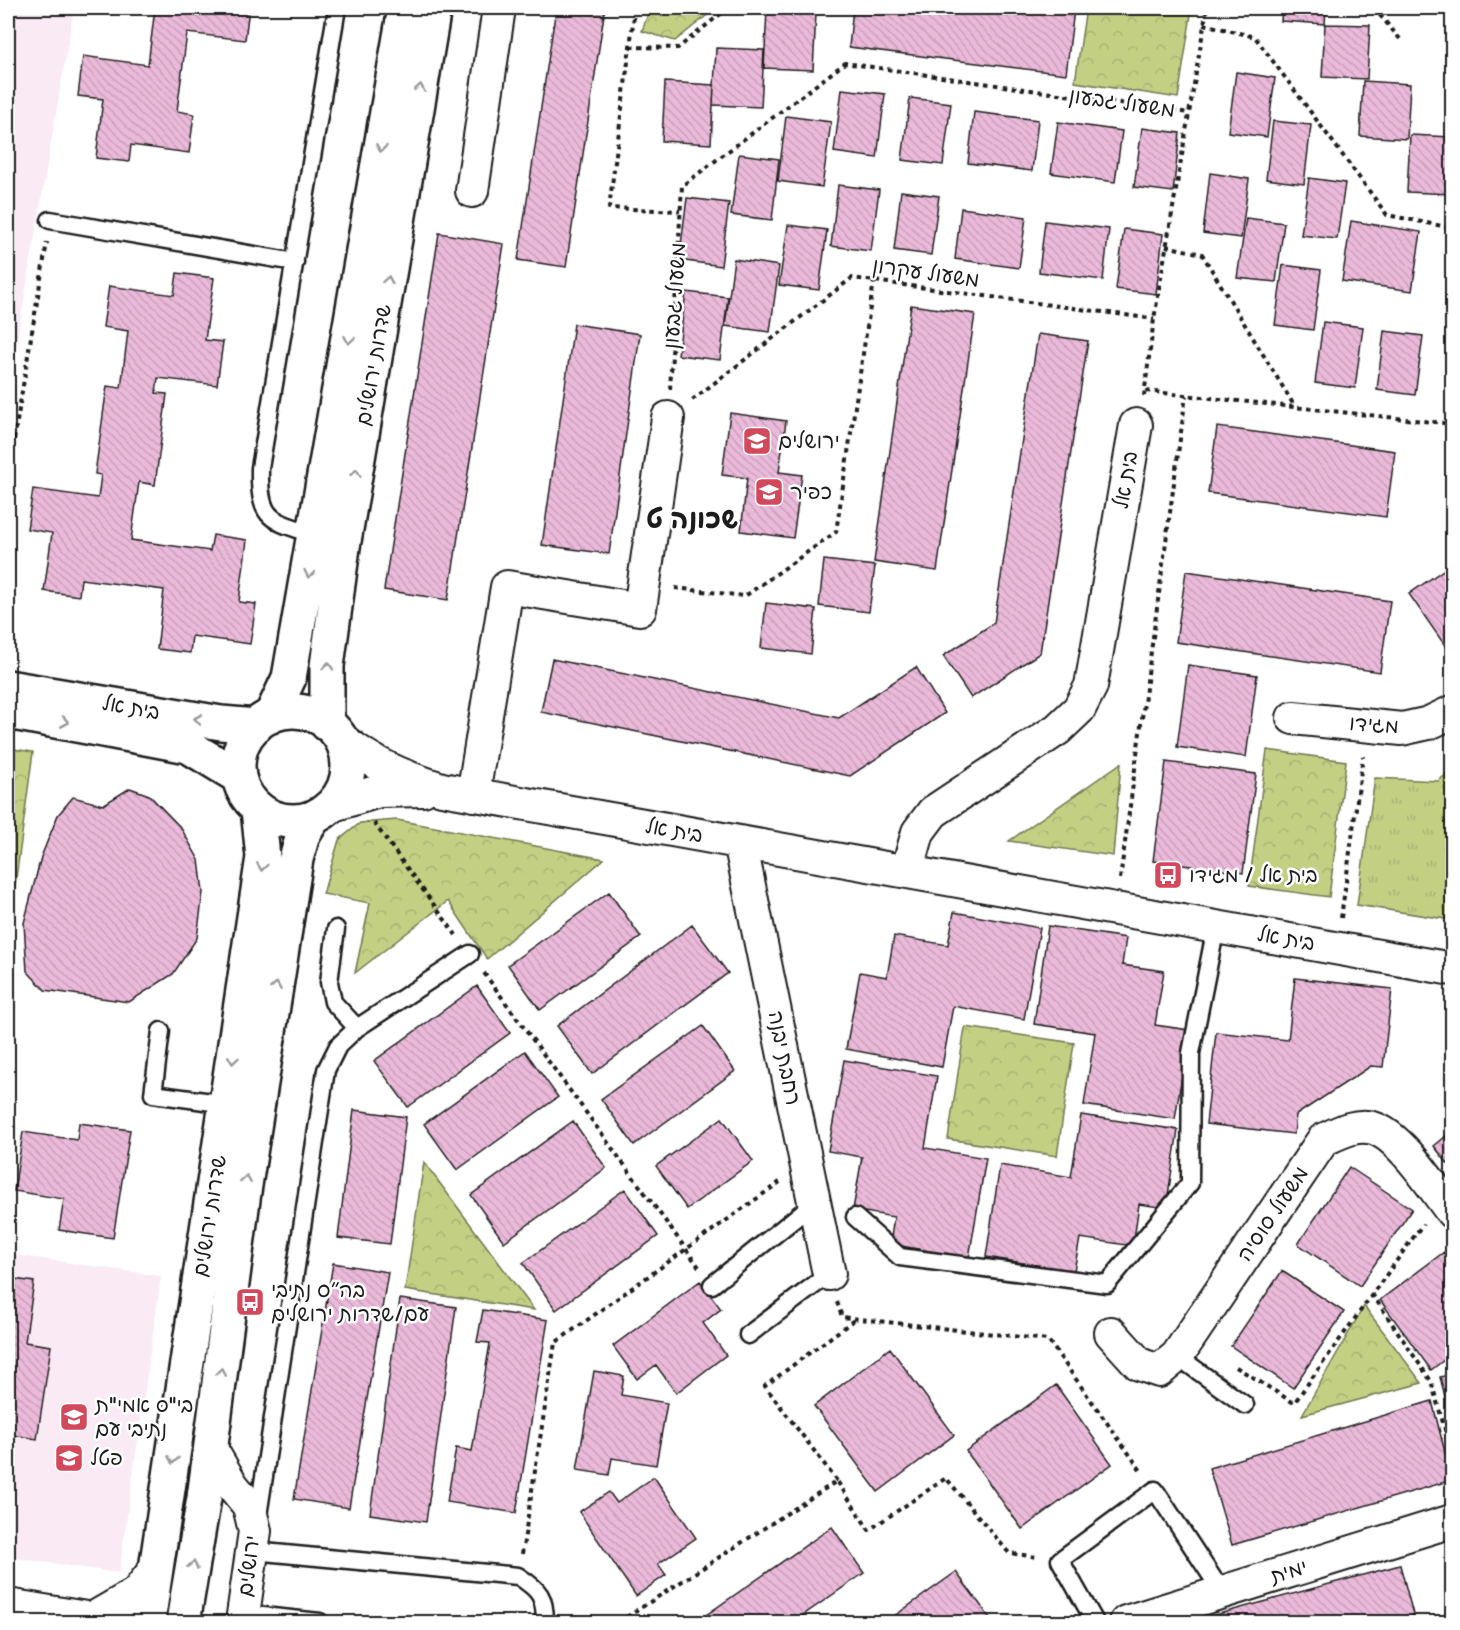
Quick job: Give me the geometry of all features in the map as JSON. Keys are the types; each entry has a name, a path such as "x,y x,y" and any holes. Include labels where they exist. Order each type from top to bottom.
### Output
{"street":[{"name":"שדרות ירושלים","path":"264,721 289,678 316,535 405,8"},
{"name":"שדרות ירושלים","path":"333,731 327,666 343,547 434,8"},
{"path":"472,191 499,8"},
{"path":"473,795 507,587 640,609 668,418"},
{"name":"בית אל","path":"907,872 918,832 933,812 1058,729 1079,708 1091,686 1136,425"},
{"name":"בית אל","path":"8,687 221,723 264,721"},
{"name":"בית אל","path":"8,712 177,743 208,756 239,777"},
{"path":"300,712 333,731 346,756 347,774 333,807 300,821 285,821 258,809 246,794 239,777 241,749 264,721 300,712"},
{"name":"מגידו","path":"1293,718 1402,729 1429,723 1452,712"},
{"name":"בית אל","path":"333,731 362,757 393,774 442,789 1452,969"},
{"name":"בית אל","path":"333,807 379,791 442,789"},
{"name":"שדרות ירושלים","path":"183,1623 211,1449 244,1192 296,859 303,835 333,807"},
{"name":"שדרות ירושלים","path":"148,1623 263,857 258,809"},
{"name":"רחבת יבנה","path":"740,842 829,1274"},
{"name":"משעול סוסיה","path":"1112,1333 1139,1364 1159,1371 1184,1347 1323,1140 1347,1129 1372,1127 1394,1140 1447,1206"},
{"name":"ירושלים","path":"211,1449 232,1485 249,1506 254,1541 242,1618"},
{"name":"ימית","path":"1126,1623 1452,1521"},
{"path":"8,1605 94,1621 137,1593 156,1569"}],"lane":[{"path":"316,535 279,523 268,516 260,495 260,468 337,8"},
{"path":"50,220 295,262"},
{"path":"855,1217 900,1257 1107,1284 1190,1183 1191,1053 1216,927"},
{"path":"336,929 329,982 333,1002 357,1028"},
{"path":"470,954 357,1028 338,1046 326,1070 254,1541 518,1576 544,1599 545,1623"},
{"path":"161,1031 153,1094 227,1104"},
{"path":"712,1285 814,1203"},
{"path":"748,1335 829,1274"},
{"path":"1184,1347 1245,1405"},
{"path":"1095,1623 1060,1560 1155,1490 1222,1593"},
{"path":"242,1618 320,1623"}],"path":[{"path":"635,8 609,208 680,212"},
{"path":"630,47 678,48 728,8"},
{"name":"בית אל","path":"1136,425 1146,391 1154,319 1207,8"},
{"path":"1374,8 1400,39"},
{"path":"1204,24 1255,37 1387,215 1452,228"},
{"name":"משעול גבעון","path":"668,418 682,186 845,63 1189,112"},
{"path":"8,475 50,220"},
{"path":"1166,246 1202,254 1295,407"},
{"name":"משעול עקרון","path":"668,418 852,278 1154,319"},
{"path":"644,584 745,596 836,532 874,281"},
{"path":"1146,391 1452,424"},
{"path":"1116,909 1186,395"},
{"path":"1337,948 1368,725"},
{"path":"333,807 470,954 712,1285"},
{"path":"518,1576 555,1343 805,1164"},
{"path":"1184,1347 1294,1403 1372,1294 1447,1206"},
{"path":"829,1274 842,1317 1048,1340 1155,1490"},
{"path":"1372,1294 1431,1381 1452,1454"},
{"path":"855,1319 765,1386 837,1481 869,1530 946,1478 1009,1553 1060,1560"},
{"path":"619,1623 837,1481"}],"shaded area":[{"path":"8,8 74,8 12,370 8,369"},
{"name":"בי\"ס אמי\"ת נתיבי עם","path":"8,1254 161,1276 119,1573 8,1557"}],"green space":[{"path":"650,8 716,8 675,41 642,31"},
{"path":"1086,8 1192,8 1178,98 1075,82"},
{"path":"8,748 33,752 8,938"},
{"path":"1267,750 1346,761 1329,897 1249,886"},
{"path":"1121,763 1113,856 1009,841"},
{"path":"1452,770 1452,920 1357,905 1375,778 1438,781"},
{"path":"397,820 604,859 487,959 448,901 355,973 370,903 323,894 339,840 360,823"},
{"path":"965,1027 1074,1043 1057,1156 948,1139"},
{"path":"424,1162 534,1310 405,1290"},
{"path":"1364,1306 1422,1383 1302,1415"}],"building":[{"path":"155,8 249,8 245,40 187,33 177,111 194,114 189,153 131,145 129,162 96,158 103,99 78,96 83,56 148,65"},
{"path":"556,8 605,8 566,267 518,260"},
{"path":"853,8 1052,8 1074,10 1066,74 849,47"},
{"path":"1282,8 1326,8 1325,24 1281,21"},
{"path":"767,10 816,13 813,70 764,68"},
{"path":"1325,24 1370,25 1367,79 1322,77"},
{"path":"716,48 764,50 761,107 713,105"},
{"path":"1236,72 1275,78 1267,137 1228,132"},
{"path":"1363,81 1410,84 1407,139 1360,136"},
{"path":"665,82 714,85 711,144 662,141"},
{"path":"842,89 885,94 877,158 834,152"},
{"path":"910,98 951,103 943,165 902,160"},
{"path":"974,112 1038,120 1032,171 968,163"},
{"path":"786,116 831,122 822,187 778,181"},
{"path":"1273,121 1311,125 1304,184 1266,179"},
{"path":"1058,122 1122,131 1115,182 1051,173"},
{"path":"1142,128 1180,133 1173,192 1134,187"},
{"path":"1410,135 1452,137 1452,194 1407,192"},
{"path":"739,154 779,159 772,220 731,215"},
{"path":"1210,173 1249,179 1241,238 1203,233"},
{"path":"1309,178 1345,183 1337,239 1301,235"},
{"path":"838,185 879,190 871,251 831,246"},
{"path":"901,191 939,196 931,255 894,250"},
{"path":"687,198 729,203 721,266 679,260"},
{"path":"961,208 1026,217 1019,268 955,259"},
{"path":"1246,218 1284,223 1276,282 1237,278"},
{"path":"1045,221 1109,229 1103,280 1039,272"},
{"path":"1351,221 1421,232 1412,291 1342,281"},
{"path":"788,225 827,230 819,290 779,285"},
{"path":"1124,229 1163,234 1156,294 1116,289"},
{"path":"439,233 504,244 448,600 384,590"},
{"path":"734,259 779,266 770,332 725,326"},
{"path":"1283,265 1321,270 1313,330 1275,325"},
{"path":"177,273 214,278 205,340 223,342 217,385 158,378 156,393 167,394 155,485 139,482 131,540 210,551 213,535 247,540 239,602 256,604 250,644 192,636 190,653 157,649 164,590 81,579 79,596 44,591 52,533 27,529 33,489 98,498 101,475 95,474 107,386 121,388 128,331 103,327 109,286 174,295"},
{"path":"686,292 728,297 720,360 678,355"},
{"path":"911,305 975,314 937,571 874,562"},
{"path":"1323,322 1363,327 1355,388 1315,383"},
{"path":"574,324 640,334 609,554 542,545"},
{"path":"1384,331 1423,336 1415,395 1377,390"},
{"path":"1038,334 1088,341 1040,653 971,698 943,656 994,623"},
{"path":"730,413 786,421 779,472 802,475 793,538 741,531 747,478 722,475"},
{"path":"1217,427 1395,451 1386,517 1208,493"},
{"path":"824,560 875,566 869,612 819,606"},
{"path":"1452,564 1452,642 1446,647 1409,594"},
{"path":"1186,571 1390,601 1380,672 1176,642"},
{"path":"766,603 816,609 811,654 761,648"},
{"path":"552,659 839,718 916,667 945,713 850,776 541,712"},
{"path":"1188,665 1257,675 1246,757 1177,747"},
{"path":"1166,762 1256,774 1243,873 1153,861"},
{"path":"130,788 149,795 181,828 199,860 203,892 197,938 173,974 129,1002 45,990 27,971 24,923 41,857 58,815 73,797 103,805"},
{"path":"609,892 641,937 540,1010 508,965"},
{"path":"954,912 1040,928 1024,1019 953,1006 942,1067 846,1049 860,972 887,977 894,936 948,945"},
{"path":"692,925 728,973 592,1074 557,1026"},
{"path":"1048,926 1126,938 1122,965 1164,971 1155,1025 1189,1030 1175,1119 1084,1105 1095,1033 1034,1024"},
{"path":"1295,978 1392,989 1383,1067 1371,1066 1296,1115 1294,1134 1206,1124 1216,1032 1288,1040"},
{"path":"477,986 510,1033 408,1107 374,1061"},
{"path":"703,1026 735,1071 634,1145 601,1099"},
{"path":"525,1051 558,1097 457,1170 424,1124"},
{"path":"844,1060 937,1076 925,1148 986,1158 969,1258 890,1244 894,1217 853,1210 862,1157 828,1151"},
{"path":"354,1110 406,1117 390,1244 338,1238"},
{"path":"1081,1115 1178,1130 1166,1208 1139,1204 1133,1246 1080,1238 1074,1271 986,1257 1000,1165 1071,1177"},
{"path":"722,1118 753,1161 687,1209 656,1166"},
{"path":"573,1121 606,1168 504,1242 471,1195"},
{"path":"79,1123 130,1130 113,1238 59,1230 64,1199 14,1191 23,1132 77,1140"},
{"path":"1452,1131 1452,1169 1434,1146"},
{"path":"1349,1167 1412,1209 1360,1286 1298,1244"},
{"path":"625,1189 658,1236 556,1310 523,1263"},
{"path":"1444,1252 1452,1263 1452,1354 1431,1370 1380,1300"},
{"path":"333,1263 388,1272 349,1508 294,1499"},
{"path":"1282,1271 1344,1312 1293,1388 1231,1346"},
{"path":"8,1278 34,1282 25,1342 51,1346 37,1439 13,1435 8,1477"},
{"path":"700,1281 721,1309 703,1323 726,1355 676,1393 656,1365 637,1379 613,1346"},
{"path":"400,1299 456,1307 426,1522 370,1514"},
{"path":"483,1310 548,1320 516,1513 447,1502 456,1448 472,1451 490,1343 477,1342"},
{"path":"890,1348 954,1435 878,1492 814,1406"},
{"path":"594,1371 624,1376 621,1395 667,1403 656,1465 612,1458 609,1475 577,1470"},
{"path":"1452,1374 1452,1423 1440,1377"},
{"path":"1056,1385 1112,1464 1022,1529 966,1451"},
{"path":"1432,1401 1452,1480 1232,1545 1209,1468"},
{"path":"654,1477 696,1538 658,1564 666,1575 636,1596 579,1512 609,1492 617,1503"},
{"path":"832,1527 864,1573 793,1622 696,1622"},
{"path":"1400,1565 1415,1622 1189,1622"},
{"path":"956,1572 993,1622 886,1622"}],"place":[{"name":"ירושלים","path":"757,441"},
{"name":"כפיר","path":"769,492"},
{"name":"בית אל / מגידו","path":"1168,875"},
{"name":"בה״ס נתיבי עם/שדרות ירושלים","path":"250,1302"},
{"name":"בי\"ס אמי\"ת נתיבי עם","path":"74,1417"},
{"name":"פטל","path":"69,1458"}],"district":[{"name":"שכונה ט","path":"692,520"}]}
